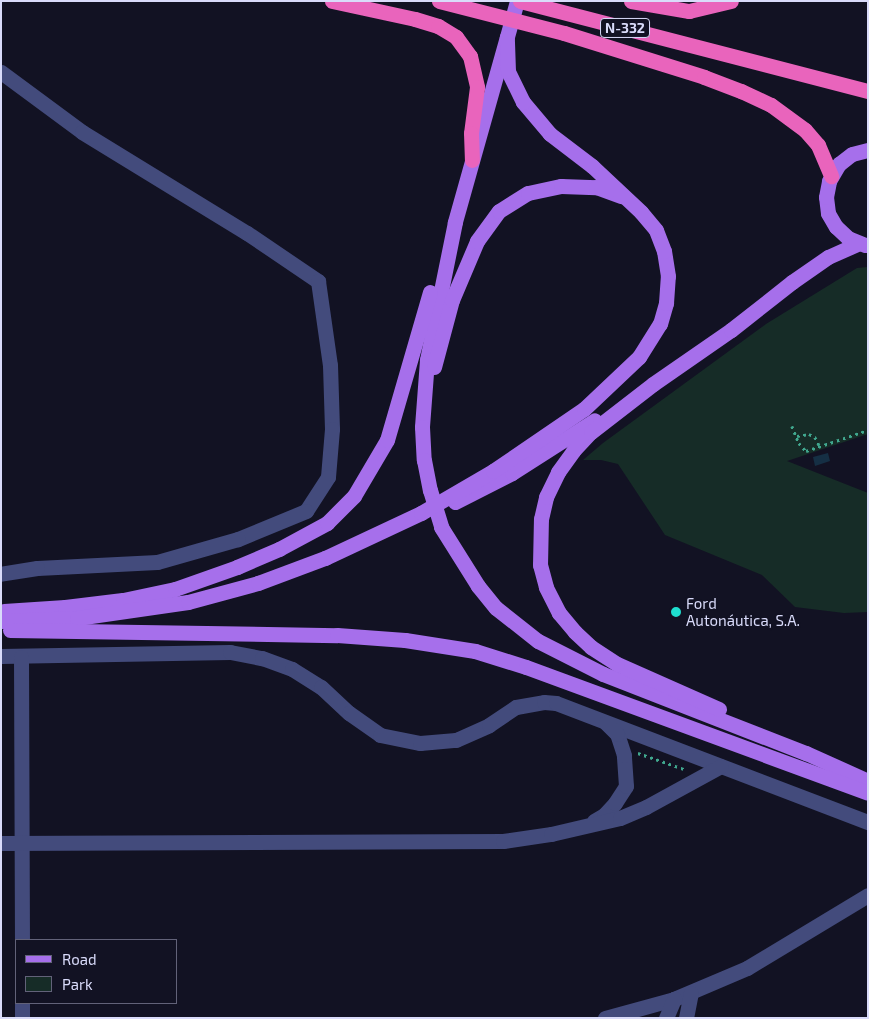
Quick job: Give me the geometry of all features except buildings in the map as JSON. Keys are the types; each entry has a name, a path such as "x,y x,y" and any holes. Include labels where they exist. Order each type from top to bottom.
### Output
{"highway":[{"path":"332,1 415,19 438,26 456,37 470,56 477,87 470,134 472,160"},
{"path":"439,1 564,33 704,77 741,91 771,105 805,130 818,145 831,176"},
{"name":"N-332","path":"518,1 730,54 818,80 868,92"},
{"path":"631,1 689,11 731,1"},
{"name":"N-332","path":"730,54 868,81"}],"main road":[{"path":"518,1 455,222 430,334 422,427 424,460 430,490 441,527 478,586 496,608 538,641 611,677 806,753 868,781"},
{"path":"420,513 549,434 603,393 639,357 660,324 666,303 668,276 664,251 656,230 592,166 550,134 523,102 508,71 507,37"},
{"path":"864,244 842,233 830,216 826,197 831,176 845,158 868,150"},
{"path":"423,402 430,386 452,300 477,241 500,211 528,193 561,186 596,187 626,198"},
{"path":"1,611 65,607 123,600 175,589 237,568 279,550 326,523 354,496 387,440 432,285 455,222"},
{"path":"806,753 787,738 617,664 591,647 559,613 546,587 540,565 541,519 546,497 558,472 573,451 591,432 653,384 731,330 828,257 864,244"},
{"path":"1,621 77,618 188,602 258,583 325,558 420,513 474,494 653,384"},
{"path":"1,630 337,635 405,640 475,651 526,667 868,793"}],"street":[{"path":"1,72 82,132 318,280 330,365 332,429 328,477 306,511 238,539 158,562 37,568 1,574"},
{"path":"1,656 230,652 262,658 292,669 320,687 348,713 380,734 420,743 456,740 489,725 516,707 544,702 556,703 868,822"},
{"path":"21,657 22,939"},
{"path":"586,826 604,815 615,803 626,786 622,747 617,734 604,722"},
{"path":"1,843 503,841 551,834 620,818 646,807 721,766"},
{"path":"605,1018 691,993 746,968 868,895"},
{"path":"686,1018 691,993"},
{"path":"639,1018 674,999"},
{"path":"666,1018 674,999"},
{"path":"22,1004 22,1018"}],"path":[{"path":"792,426 806,451 868,430"},
{"path":"797,436 810,434 815,437 820,447"},
{"path":"622,747 703,776"}],"green space":[{"path":"868,267 868,434 787,461 868,493 868,612 844,613 795,607 762,575 665,535 618,464 601,460 583,460 603,443 766,324 857,268"}],"water":[{"path":"828,453 830,461 815,466 813,457"}],"place":[{"name":"Ford Autonáutica, S.A.","path":"676,612"}]}
